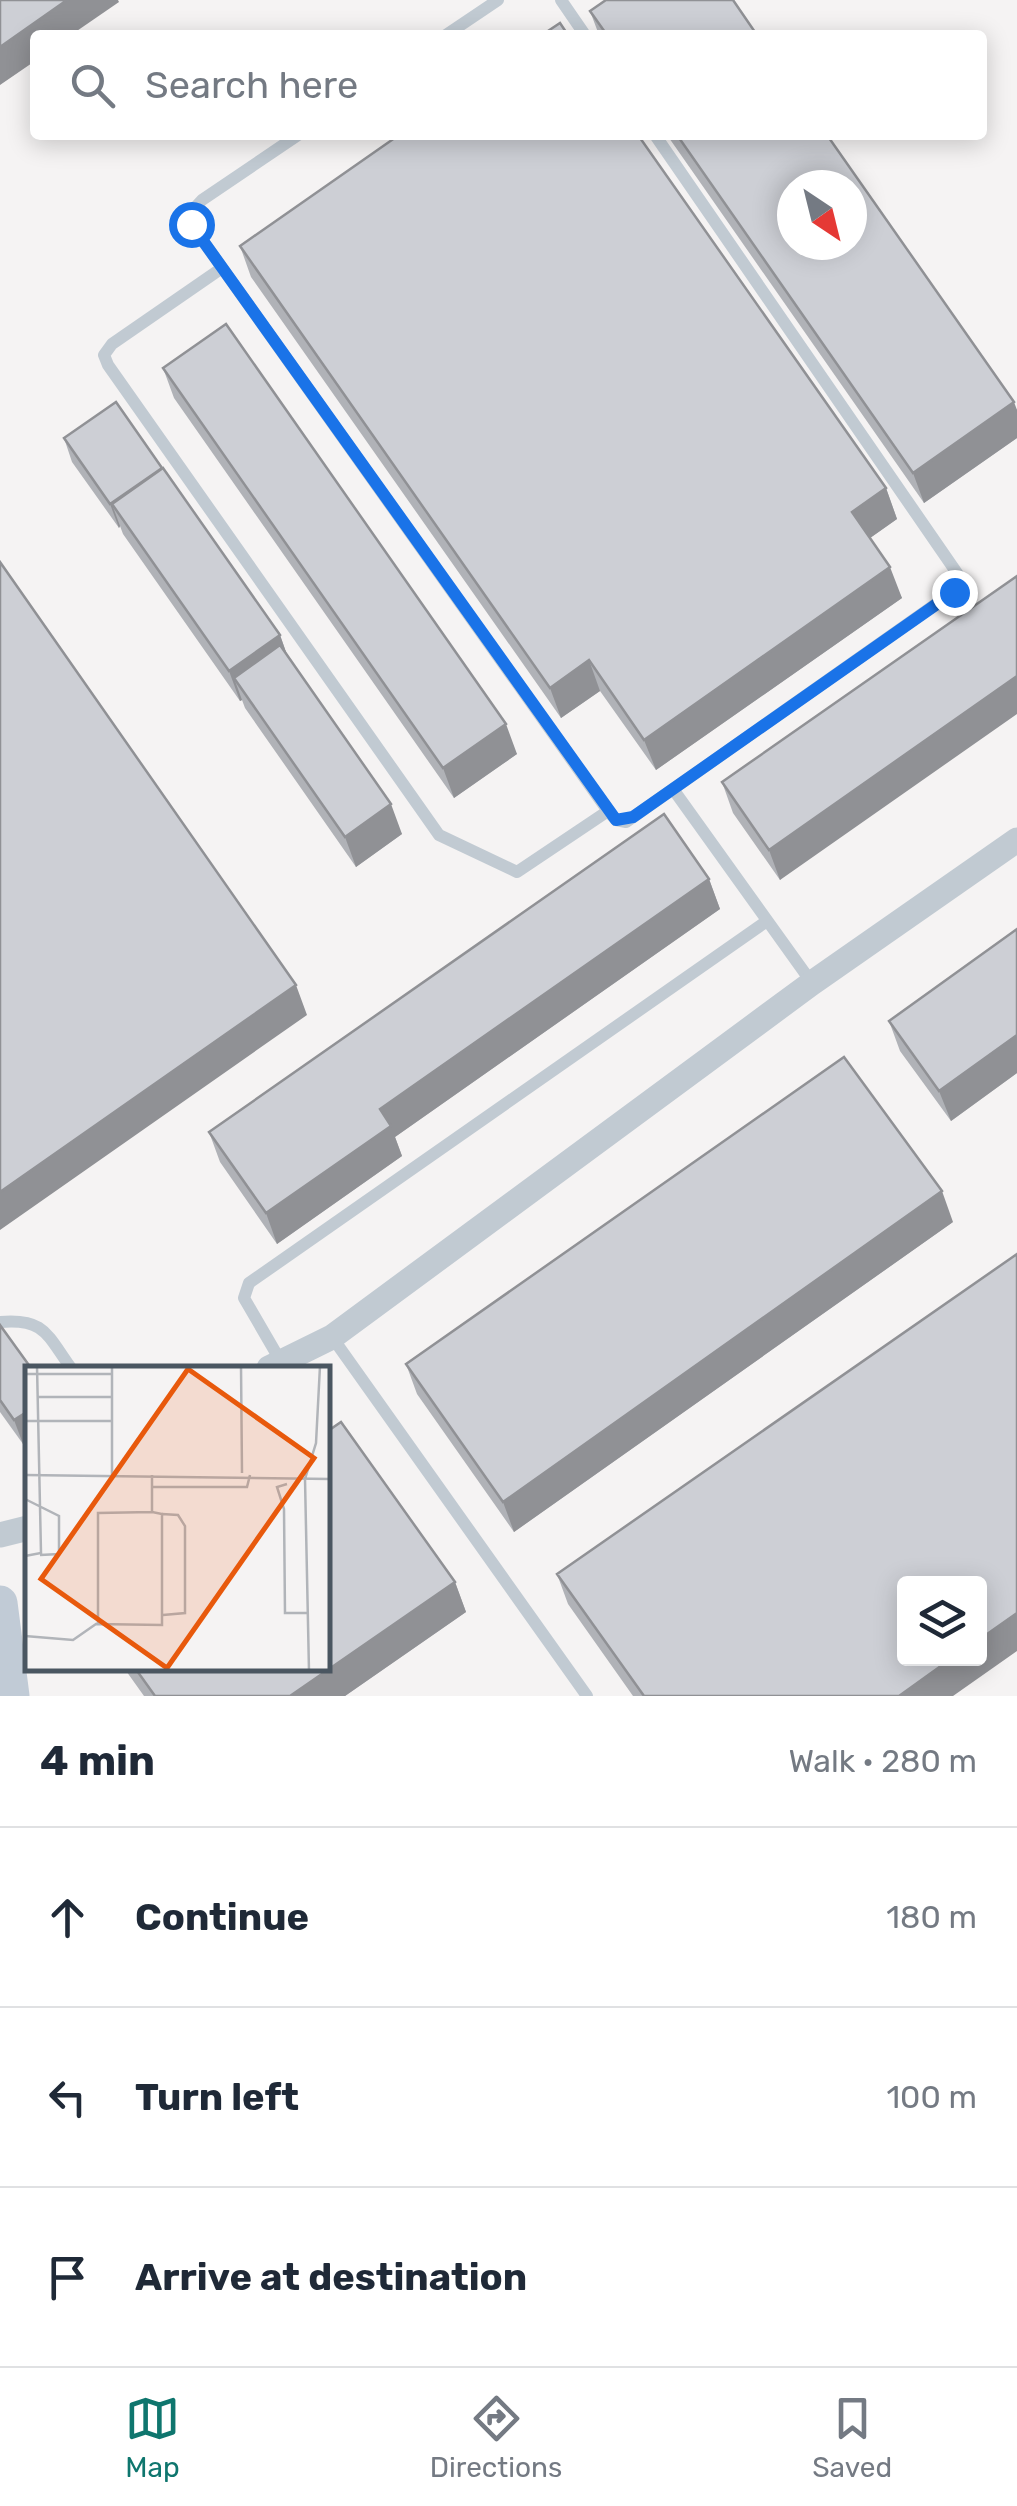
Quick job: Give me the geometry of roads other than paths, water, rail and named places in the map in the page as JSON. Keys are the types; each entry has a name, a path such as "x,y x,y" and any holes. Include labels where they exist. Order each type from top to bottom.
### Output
{"street":[{"path":"275,1364 332,1337 812,984 1017,840"},
{"path":"0,1536 25,1529"},
{"path":"0,1603 12,1696"}],"lane":[{"path":"453,30 498,0"},
{"path":"560,0 581,30"},
{"path":"291,140 202,200 192,212 191,224 608,812 626,822 954,592 960,576 658,140"},
{"path":"222,268 112,344 104,354 108,366 439,836 517,872 608,812"},
{"path":"673,789 812,984"},
{"path":"275,1364 244,1298 249,1283 767,920"},
{"path":"0,1322 25,1320 39,1324 70,1366"},
{"path":"332,1337 587,1696"}]}
